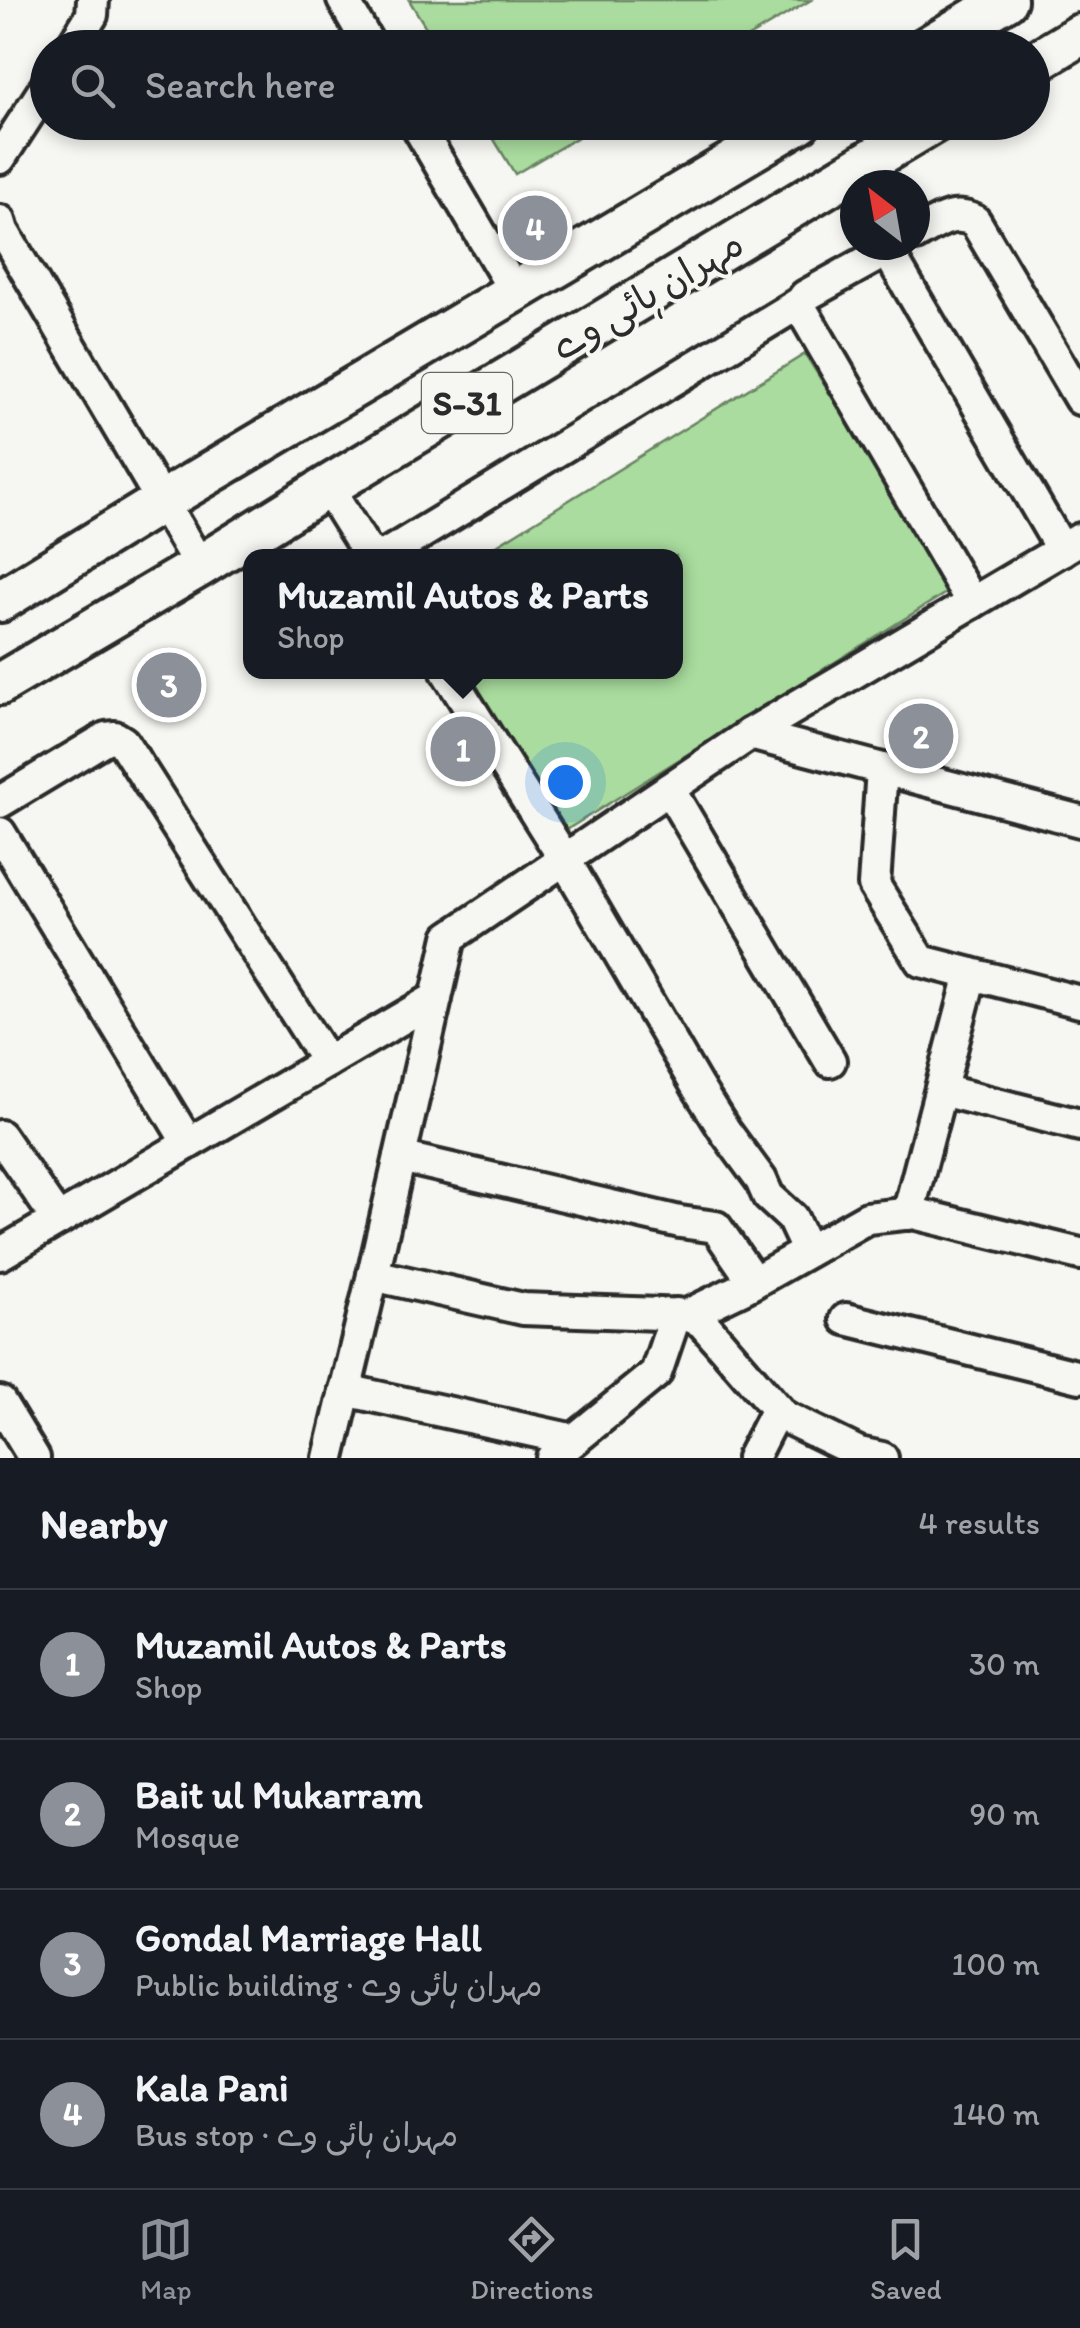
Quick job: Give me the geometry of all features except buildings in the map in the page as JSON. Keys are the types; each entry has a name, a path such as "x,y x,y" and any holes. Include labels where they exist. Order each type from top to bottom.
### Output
{"main road":[{"path":"956,30 1006,0"},
{"path":"1050,53 1080,35"},
{"name":"مہران ہائی وے","path":"0,601 770,140"},
{"name":"مہران ہائی وے","path":"2,679 200,566 326,486 904,140"}],"street":[{"path":"82,30 92,14 93,0"},
{"path":"343,0 360,30"},
{"path":"0,158 30,112"},
{"path":"425,140 514,292"},
{"path":"930,227 946,218 964,216 975,221 1080,399"},
{"path":"0,221 200,566"},
{"path":"395,549 801,302 805,296 870,260"},
{"path":"328,1458 450,937 750,734 1071,544 899,260"},
{"path":"801,302 802,310 972,603"},
{"path":"326,486 366,549"},
{"path":"451,679 565,860 698,1088 768,1196 792,1218 808,1250"},
{"path":"750,734 1080,822"},
{"path":"0,802 106,738 115,737 123,742 327,1062"},
{"path":"882,769 874,884 921,962 1080,1002"},
{"path":"669,789 830,1061"},
{"path":"0,833 188,1143"},
{"path":"908,1214 971,974"},
{"path":"0,1254 436,998"},
{"path":"941,1090 1080,1126"},
{"path":"0,1136 58,1220"},
{"path":"400,1157 716,1227 754,1282"},
{"path":"345,1390 563,1449 656,1373 682,1314 754,1282 867,1218 913,1213 1080,1254"},
{"path":"373,1275 523,1308 682,1314 702,1322 783,1416 859,1453 882,1458"},
{"path":"846,1319 1080,1377"},
{"path":"0,1402 34,1458"},
{"path":"752,1458 777,1409"}],"green space":[{"path":"409,0 811,0 760,30 428,30"},
{"path":"494,140 573,140 515,174"},
{"path":"805,354 952,589 555,837 456,679 683,679 683,549 490,549"}],"place":[{"name":"Kala Pani","path":"535,228"},
{"name":"Gondal Marriage Hall","path":"169,685"},
{"name":"Bait ul Mukarram","path":"921,736"},
{"name":"Muzamil Autos & Parts","path":"463,749"}]}
